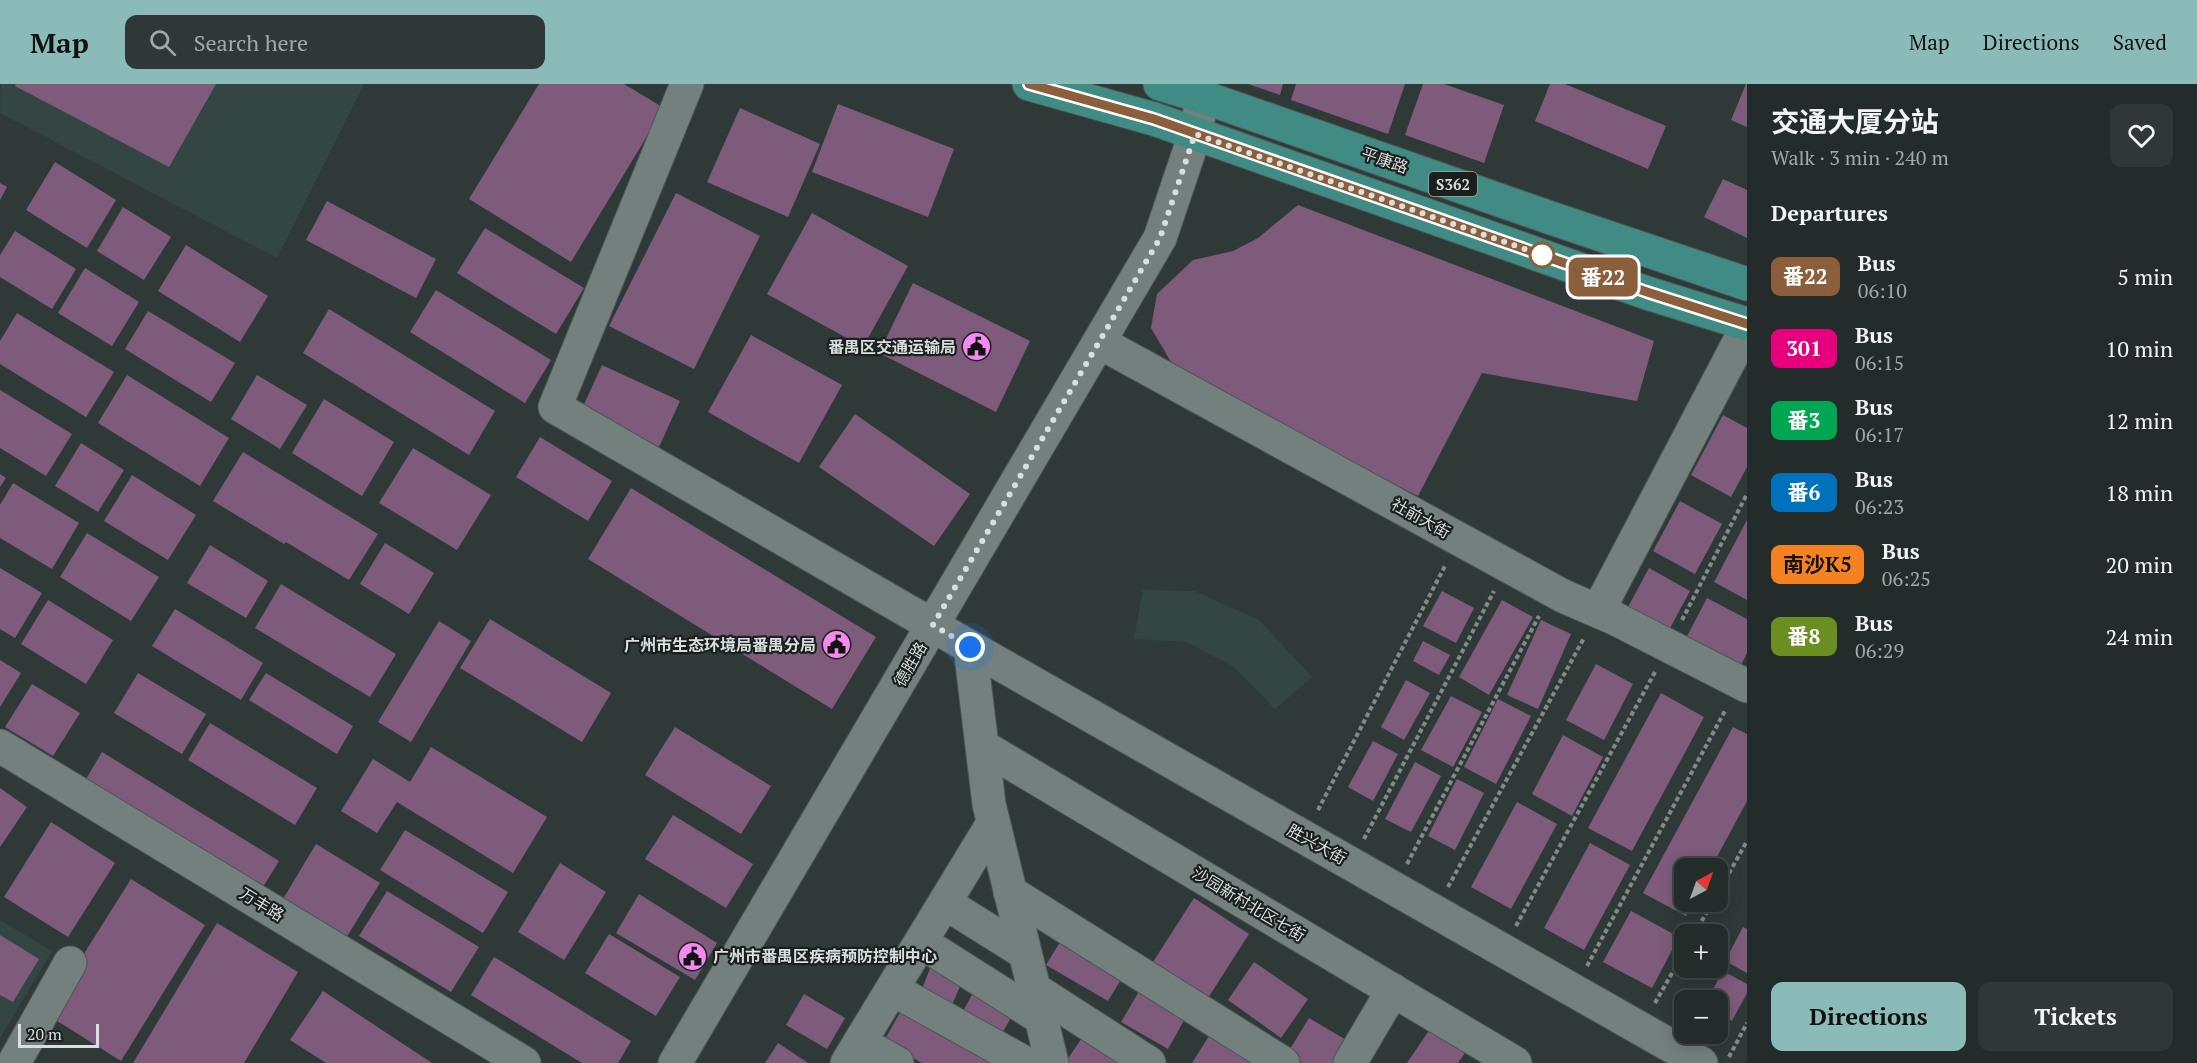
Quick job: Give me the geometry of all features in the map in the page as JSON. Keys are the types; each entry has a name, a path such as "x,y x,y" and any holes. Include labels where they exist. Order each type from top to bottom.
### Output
{"main road":[{"name":"S362","path":"1029,84 1154,119 1747,326"},
{"name":"平康路","path":"1160,84 1747,284"}],"street":[{"name":"胜兴大街","path":"687,84 555,407 970,647 1701,1063"},
{"name":"德胜路","path":"675,1063 1160,238 1195,134 1203,97"},
{"path":"1598,611 1747,326"},
{"name":"社前大街","path":"1100,342 1553,591 1744,684"},
{"path":"970,647 989,804 1052,1063"},
{"name":"万丰路","path":"0,746 524,1063"},
{"name":"沙园新村北区七街","path":"982,746 1515,1063"},
{"path":"897,1063 854,1052 993,823"},
{"path":"1010,892 1283,1063"},
{"path":"945,903 1025,953"},
{"path":"921,942 1149,1063"},
{"path":"14,1063 70,963"},
{"path":"892,988 1025,1063"},
{"path":"1350,1063 1393,990"}],"path":[{"path":"1503,950 1669,646 1747,494"},
{"path":"1304,837 1459,539"},
{"path":"1351,864 1507,566"},
{"path":"1394,888 1553,591"},
{"path":"1435,912 1598,611"},
{"path":"1574,991 1744,684"},
{"path":"1728,875 1747,841"},
{"path":"1641,1029 1674,970"},
{"path":"1726,1063 1747,1023"}],"shaded area":[{"path":"1,84 364,84 277,258 0,113"},
{"path":"1143,590 1194,591 1259,620 1312,677 1275,709 1234,667 1187,642 1134,639"},
{"path":"0,920 52,951 0,1038"}],"building":[{"path":"16,84 216,84 169,167 15,86"},
{"path":"539,84 624,84 664,108 571,262 469,199"},
{"path":"1248,84 1283,84 1280,95"},
{"path":"1296,84 1405,84 1388,134 1291,100"},
{"path":"1423,84 1444,84 1504,105 1484,163 1405,135"},
{"path":"1550,84 1565,84 1666,126 1648,169 1535,121"},
{"path":"1747,84 1747,127 1731,120"},
{"path":"838,104 954,149 928,217 812,172"},
{"path":"740,108 820,144 788,217 707,182"},
{"path":"55,162 116,200 87,248 26,210"},
{"path":"1723,179 1747,190 1747,238 1704,217"},
{"path":"0,183 7,187 0,200"},
{"path":"676,193 760,236 694,369 609,326"},
{"path":"327,201 436,259 416,298 306,240"},
{"path":"1298,205 1654,341 1637,401 1482,373 1418,496 1256,415 1177,372 1151,328 1157,294 1193,260 1233,251 1258,238"},
{"path":"123,207 171,237 144,280 97,251"},
{"path":"812,213 908,266 863,347 767,294"},
{"path":"485,228 584,288 556,334 457,273"},
{"path":"15,231 76,269 52,309 0,277 0,255"},
{"path":"186,245 268,296 240,342 158,291"},
{"path":"85,268 139,302 112,346 58,313"},
{"path":"913,283 1030,341 996,412 879,353"},
{"path":"436,290 551,360 525,403 410,332"},
{"path":"329,309 495,411 469,455 303,353"},
{"path":"148,311 235,363 211,402 125,349"},
{"path":"17,313 114,372 86,417 0,364 0,341"},
{"path":"751,335 842,385 799,463 708,412"},
{"path":"602,365 680,401 659,447 581,411"},
{"path":"127,375 229,438 200,486 98,423"},
{"path":"257,375 307,405 280,449 231,419"},
{"path":"0,390 72,434 46,476 0,448"},
{"path":"324,399 394,442 362,496 292,453"},
{"path":"855,414 970,494 934,546 819,467"},
{"path":"1723,415 1747,428 1747,467 1731,497 1691,475"},
{"path":"540,437 612,481 588,521 516,477"},
{"path":"81,443 124,470 98,512 55,486"},
{"path":"413,448 491,495 457,550 379,503"},
{"path":"243,452 378,534 349,580 213,501"},
{"path":"0,474 6,478 0,487"},
{"path":"132,475 196,515 168,560 104,521"},
{"path":"13,483 79,523 52,569 0,538 0,505"},
{"path":"631,488 876,637 832,709 588,559"},
{"path":"1680,501 1722,524 1695,574 1653,551"},
{"path":"1747,520 1747,600 1714,582"},
{"path":"87,533 159,577 131,621 60,577"},
{"path":"385,543 434,573 409,614 360,584"},
{"path":"210,545 268,581 246,618 187,583"},
{"path":"0,568 42,593 15,638 0,629"},
{"path":"1649,568 1690,591 1669,630 1628,607"},
{"path":"281,584 396,654 370,697 255,628"},
{"path":"1442,591 1474,608 1456,643 1423,626"},
{"path":"1707,598 1747,619 1747,653 1737,673 1683,644"},
{"path":"48,600 113,640 86,684 21,644"},
{"path":"1502,600 1533,617 1489,695 1459,677"},
{"path":"175,609 263,663 241,700 152,646"},
{"path":"490,619 611,693 582,742 460,668"},
{"path":"1541,620 1571,634 1538,709 1507,695"},
{"path":"439,621 471,641 411,742 378,722"},
{"path":"1423,641 1450,655 1439,675 1413,661"},
{"path":"0,660 21,673 0,707"},
{"path":"1596,664 1633,684 1604,740 1566,720"},
{"path":"138,673 206,714 182,754 114,713"},
{"path":"266,673 353,726 337,754 249,700"},
{"path":"1406,680 1430,693 1404,740 1381,727"},
{"path":"32,684 80,713 53,756 5,727"},
{"path":"1661,693 1704,717 1632,851 1588,828"},
{"path":"1451,696 1482,712 1453,767 1421,750"},
{"path":"1498,699 1531,716 1496,784 1464,767"},
{"path":"210,723 317,788 295,825 188,760"},
{"path":"675,727 771,786 741,834 645,775"},
{"path":"1733,727 1747,734 1747,801 1716,858 1674,858 1674,910 1643,893"},
{"path":"1563,735 1603,757 1572,816 1532,794"},
{"path":"1373,741 1398,754 1373,801 1348,787"},
{"path":"431,747 547,817 513,873 397,802 377,833 341,811 373,759 410,782"},
{"path":"102,752 279,861 263,887 86,779"},
{"path":"1415,762 1441,776 1411,832 1385,819"},
{"path":"1457,779 1484,793 1455,850 1428,836"},
{"path":"0,788 27,807 0,847"},
{"path":"1517,802 1557,824 1511,909 1471,887"},
{"path":"673,815 753,864 726,908 645,859"},
{"path":"51,822 115,863 68,937 4,897"},
{"path":"405,830 508,892 483,933 380,870"},
{"path":"1590,843 1630,865 1584,950 1544,928"},
{"path":"316,844 380,883 346,938 283,899"},
{"path":"560,863 606,892 564,960 518,932"},
{"path":"131,879 205,925 121,1061 46,1014"},
{"path":"387,891 479,947 451,992 359,936"},
{"path":"639,894 717,943 695,980 616,933"},
{"path":"1194,898 1249,934 1208,998 1153,962"},
{"path":"1631,911 1674,934 1674,946 1652,988 1603,962"},
{"path":"217,923 298,972 244,1063 133,1063"},
{"path":"1743,927 1747,929 1747,973 1728,963 1728,955"},
{"path":"609,934 680,977 656,1016 585,973"},
{"path":"0,935 39,959 13,1002 0,995"},
{"path":"1063,937 1125,973 1108,1001 1046,965"},
{"path":"494,957 631,1041 618,1063 582,1063 471,995"},
{"path":"933,961 965,975 949,1012 918,999"},
{"path":"1254,962 1308,999 1281,1038 1228,1000"},
{"path":"1728,974 1747,984 1747,993 1732,1021 1728,1019 1728,990 1713,990 1719,978 1728,978"},
{"path":"976,987 1016,1009 998,1040 959,1019"},
{"path":"1141,988 1187,1015 1168,1049 1121,1022"},
{"path":"323,991 432,1063 326,1063 290,1040"},
{"path":"804,994 845,1018 827,1049 786,1025"},
{"path":"902,1009 995,1063 922,1063 884,1041"},
{"path":"1309,1018 1348,1041 1335,1063 1302,1063 1287,1054"},
{"path":"1430,1029 1465,1053 1458,1063 1407,1063"},
{"path":"1084,1035 1125,1063 1065,1063"},
{"path":"1209,1036 1251,1063 1192,1063"},
{"path":"778,1043 808,1063 765,1063"}],"bus line":[{"name":"番22","path":"1029,84 1154,119 1647,292 1747,324"}],"place":[{"name":"番禺区交通运输局","path":"977,347"},
{"name":"广州市生态环境局番禺分局","path":"837,645"},
{"name":"广州市番禺区疾病预防控制中心","path":"692,956"}],"route":[{"path":"970,647 933,625 1160,238 1195,134 1542,255"}]}
